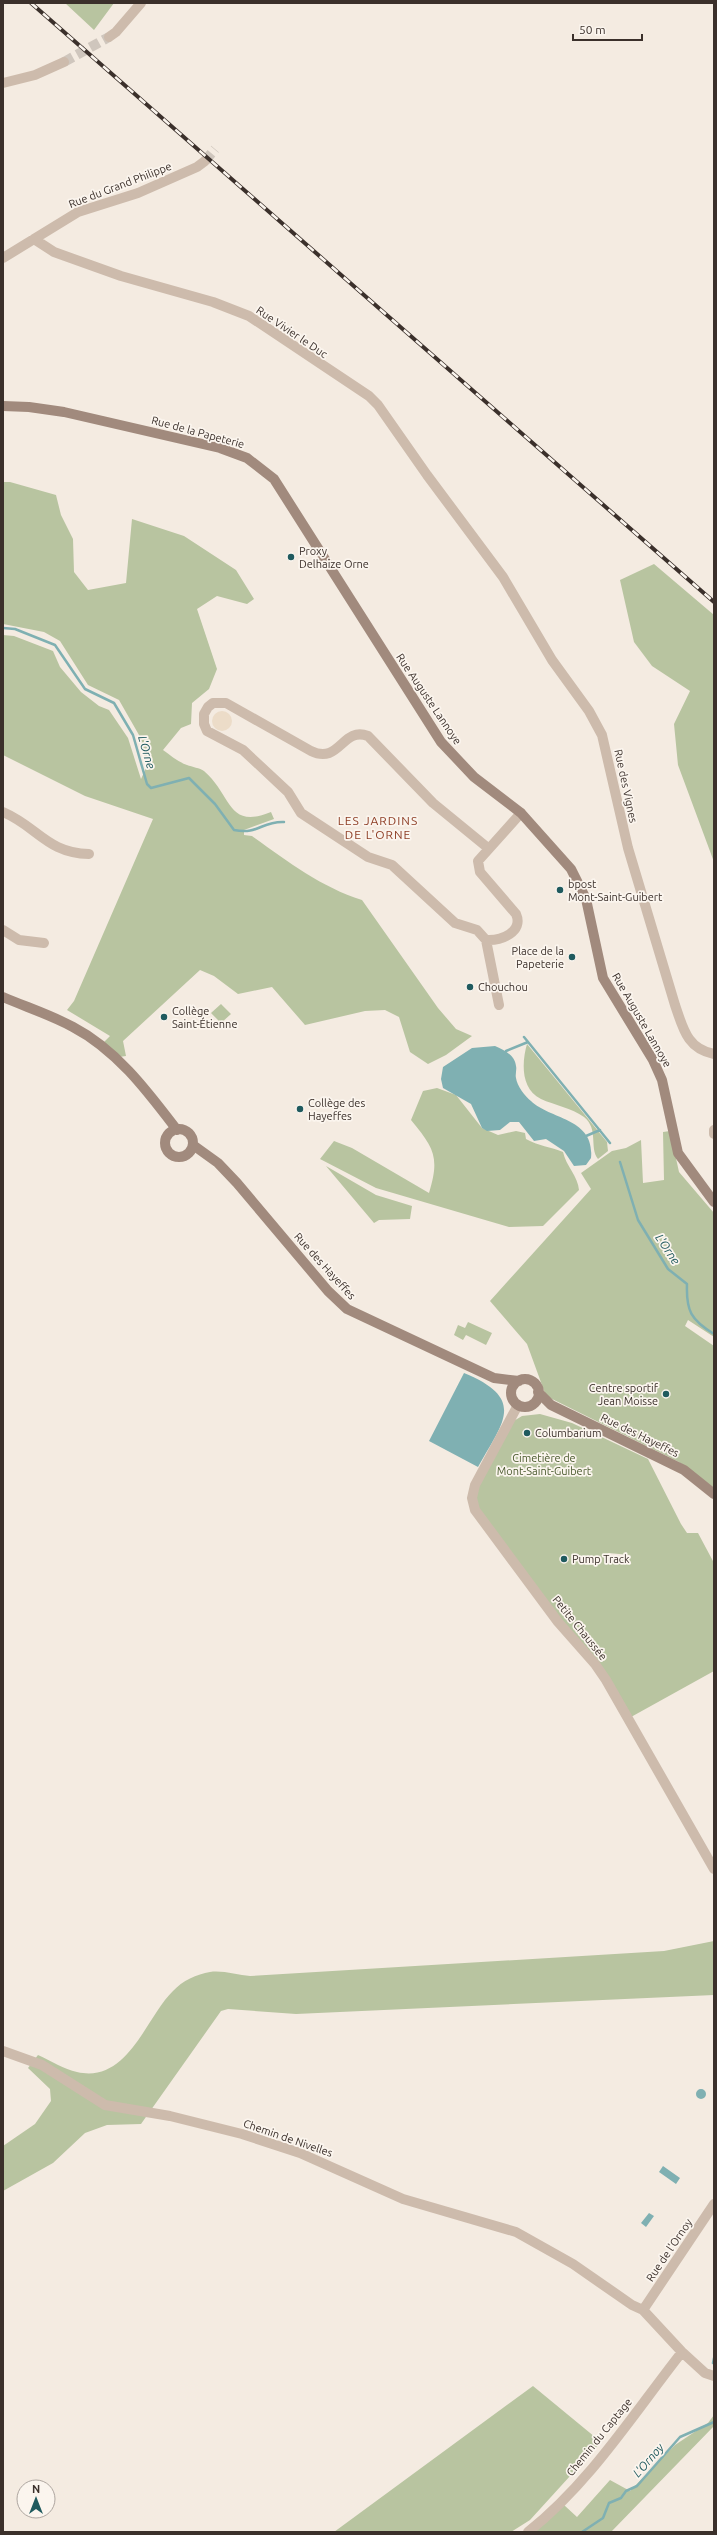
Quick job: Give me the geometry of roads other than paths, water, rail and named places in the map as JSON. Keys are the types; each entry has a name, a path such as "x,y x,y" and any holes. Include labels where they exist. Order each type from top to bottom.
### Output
{"street":[{"path":"109,37 116,32 141,3"},
{"path":"3,83 35,76 64,62"},
{"name":"Rue du Grand Philippe","path":"3,258 78,212 138,193 197,167 204,161"},
{"name":"Rue Vivier le Duc","path":"34,239 54,252 121,276 224,306 262,324 374,400 474,536"},
{"name":"Rue de la Papeterie","path":"3,406 29,407 64,412 220,448 247,458 267,472 279,485 344,590"},
{"name":"Rue des Vignes","path":"474,536 513,592 544,648 590,711 602,735 639,889 659,948 675,1004 685,1030 694,1046 700,1051 714,1054"},
{"name":"Rue Auguste Lannoye","path":"344,590 441,742 474,777 521,813 564,861 581,887 586,899 603,978 653,1060 662,1080 678,1153 714,1202"},
{"path":"488,848 432,803 368,736 358,734 351,736 332,752 323,755 312,751 226,702 213,703 205,712 204,724 209,733 243,750 288,792 301,813 368,857 392,865 455,923 477,930 486,940 498,1005"},
{"path":"3,812 25,824 60,850 90,854"},
{"path":"486,940 509,934 518,922 516,914 478,869 479,859 521,813"},
{"path":"3,930 19,940 44,943"},
{"path":"3,997 84,1034 102,1046 137,1080 165,1113 177,1130 190,1134 191,1149 178,1157 170,1154 166,1148 167,1136 165,1113"},
{"path":"167,1136 177,1130"},
{"name":"Rue des Hayeffes","path":"191,1149 206,1155 218,1163 248,1194 342,1306 494,1378 519,1381"},
{"name":"Rue des Hayeffes","path":"494,1378 511,1396"},
{"path":"532,1380 538,1392 537,1400 533,1405 518,1405 511,1396 513,1387 519,1381 532,1380"},
{"name":"Rue des Hayeffes","path":"538,1392 551,1405 684,1470 714,1494"},
{"name":"Petite Chaussée","path":"518,1405 475,1485 472,1498 475,1510 558,1622 606,1680 714,1869"},
{"name":"Rue des Hayeffes","path":"533,1405 551,1405"},
{"name":"Chemin de Nivelles","path":"3,2051 42,2065 105,2105 185,2120 242,2134 300,2152 403,2198 516,2232 584,2272 632,2305 643,2310 682,2352 706,2373 714,2376"},
{"name":"Rue de l'Ornoy","path":"643,2310 714,2204"},
{"name":"Chemin du Captage","path":"528,2532 549,2516 598,2461 682,2352"}],"water":[{"path":"495,1046 505,1051 514,1059 518,1084 529,1099 539,1107 579,1127 586,1135 590,1145 591,1158 586,1165 574,1166 564,1151 546,1139 534,1141 519,1122 510,1122 500,1130 487,1131 482,1128 471,1104 443,1088 441,1079 443,1067 472,1048"},
{"path":"464,1373 484,1383 496,1392 503,1402 504,1413 501,1424 478,1467 429,1441"},
{"path":"701,2089 706,2094 701,2099 696,2094"},
{"path":"663,2166 680,2178 676,2184 659,2172"},
{"path":"649,2213 654,2216 646,2227 641,2223"}],"waterway":[{"name":"L'Orne","path":"3,628 15,629 55,645 85,689 114,703 133,735 147,784 151,788 189,778 215,804 234,830 249,831 276,822 284,822"},
{"name":"L'Orne","path":"524,1037 610,1143"},
{"path":"506,1051 528,1042"},
{"path":"586,1136 600,1130"},
{"name":"L'Orne","path":"620,1162 638,1220 668,1269 687,1284 689,1308 695,1319 714,1334"},
{"name":"L'Ornoy","path":"713,2363 714,2358"},
{"name":"L'Ornoy","path":"582,2532 603,2518 609,2503 621,2498 626,2491 637,2486 680,2437 714,2422"}],"tunnel":[{"path":"64,62 109,37"},
{"path":"205,161 215,149"}],"railway":[{"path":"31,3 714,602"}],"place":[{"name":"Proxy Delhaize Orne","path":"291,557"},
{"name":"bpost Mont-Saint-Guibert","path":"560,890"},
{"name":"Place de la Papeterie","path":"572,957"},
{"name":"Chouchou","path":"470,987"},
{"name":"Collège Saint-Étienne","path":"164,1017"},
{"name":"Collège des Hayeffes","path":"300,1109"},
{"name":"Centre sportif Jean Moisse","path":"666,1394"},
{"name":"Columbarium","path":"527,1433"},
{"name":"Pump Track","path":"564,1559"}],"district":[{"name":"LES JARDINS DE L'ORNE","path":"378,827"}],"park label":[{"name":"Cimetière de Mont-Saint-Guibert","path":"544,1464"}]}
